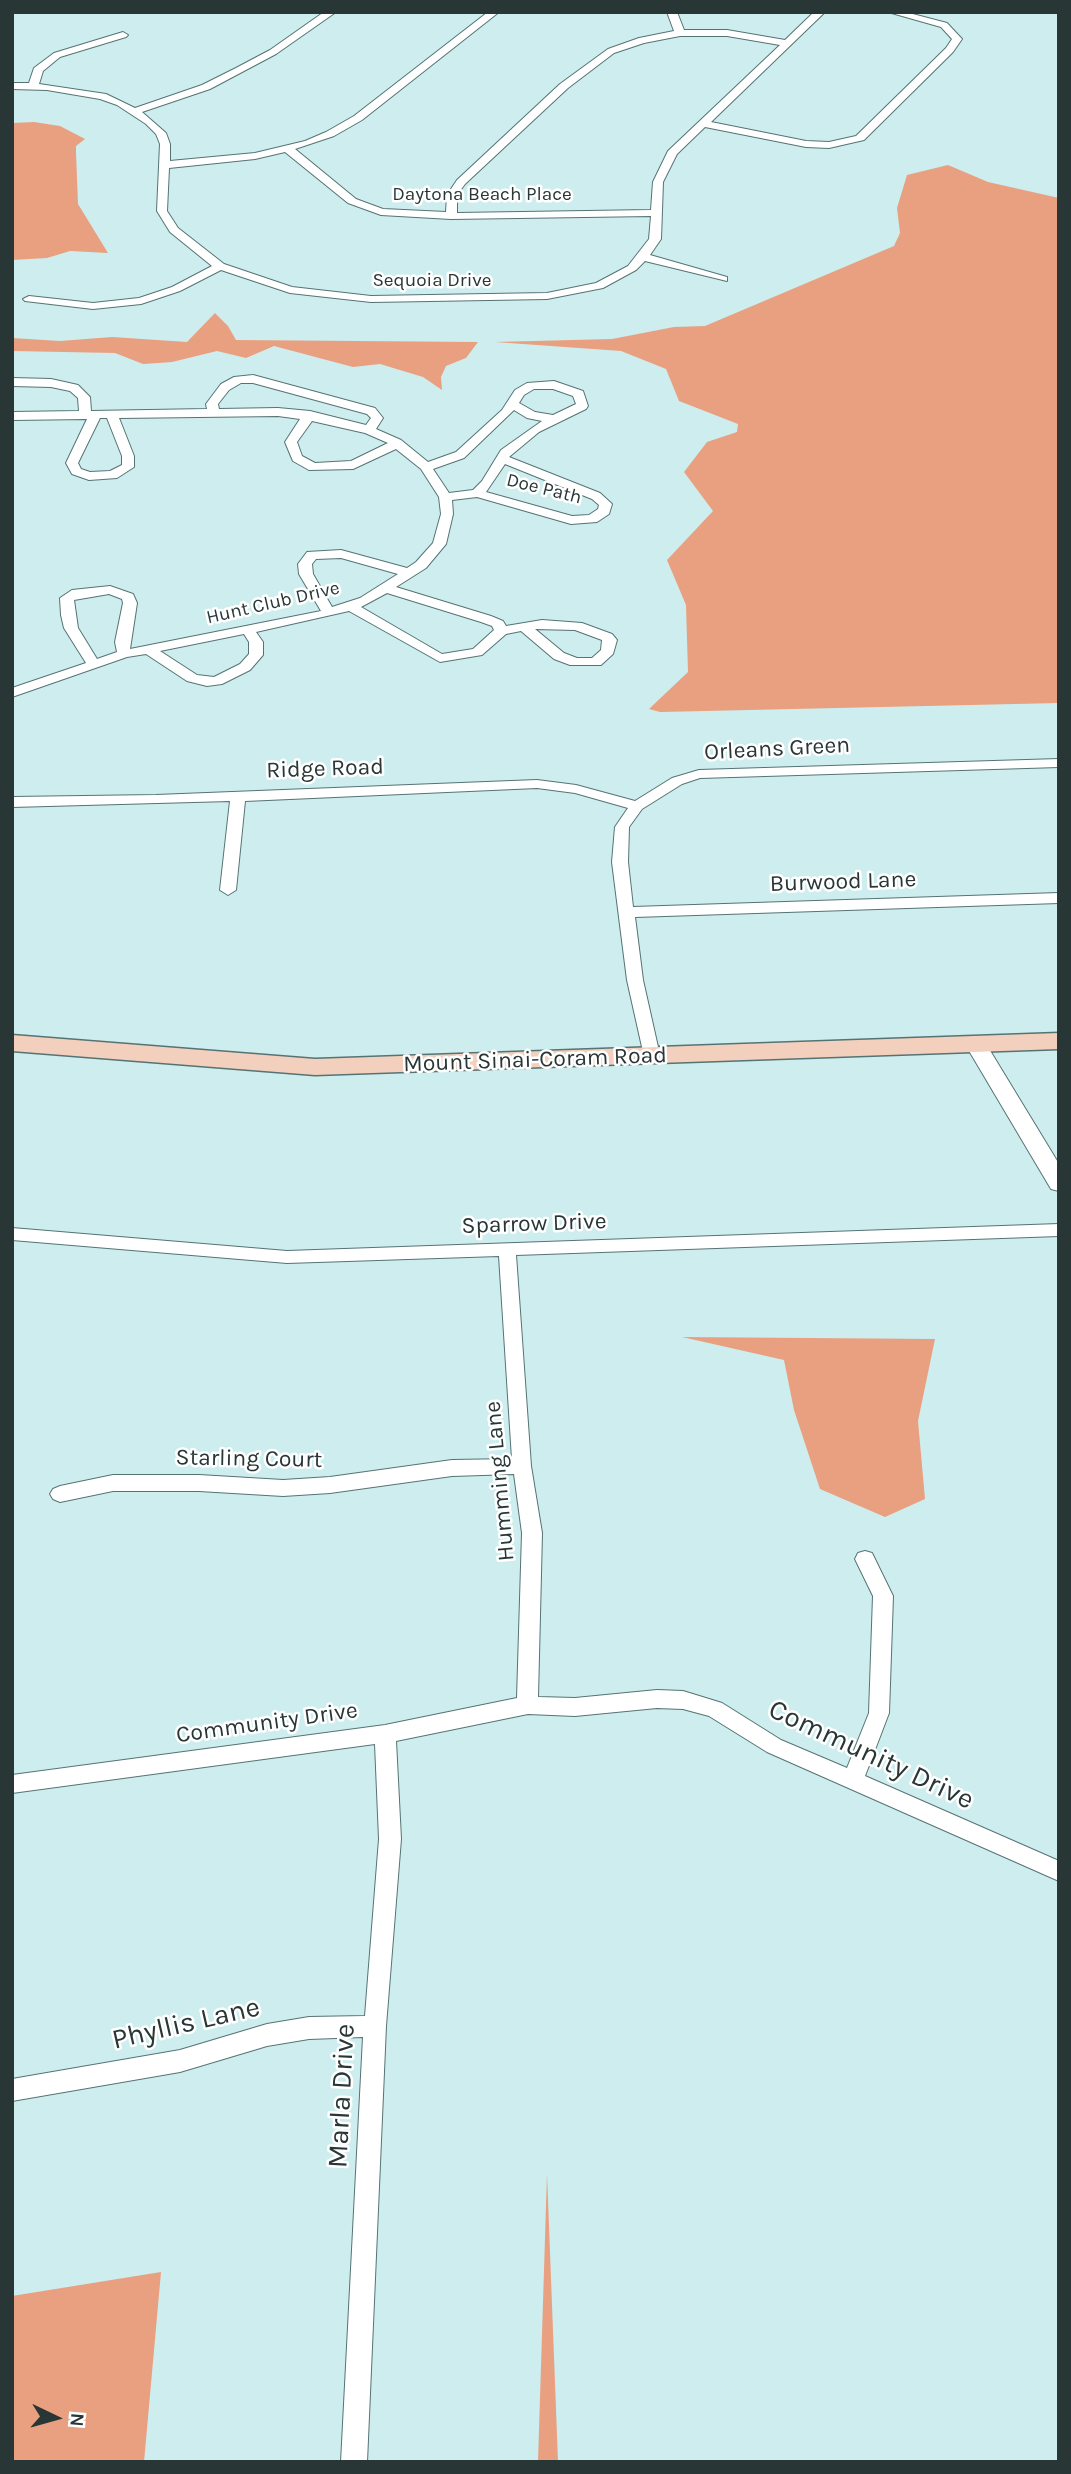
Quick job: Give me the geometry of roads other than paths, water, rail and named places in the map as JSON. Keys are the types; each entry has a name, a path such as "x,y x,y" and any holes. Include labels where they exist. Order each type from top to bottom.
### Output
{"main road":[{"name":"Mount Sinai-Coram Road","path":"12,1043 315,1067 1059,1041"}],"street":[{"path":"136,111 206,87 240,70 274,52 331,12"},
{"path":"164,165 222,162 288,149 330,134 358,118 494,12"},
{"path":"672,12 680,33"},
{"path":"723,279 643,257 655,239 655,213 662,169 672,153 702,123 820,12"},
{"path":"702,123 806,144 829,145 860,138 950,50 957,38 944,25 893,12"},
{"path":"450,216 452,195 460,182 600,57 642,40 680,33 727,33 786,43"},
{"path":"33,86 38,70 57,55 123,35"},
{"name":"Sequoia Drive","path":"12,86 33,86 102,96 136,111 161,132 165,144 162,211 174,229 220,266 289,290 371,299 504,299 599,286 617,278 643,257"},
{"name":"Daytona Beach Place","path":"288,149 352,201 369,209 397,214 450,216 655,213"},
{"path":"29,299 93,306 141,301 176,289 220,266"},
{"path":"214,414 212,404 225,387 237,380 253,379 371,411 377,418 369,430"},
{"path":"12,382 51,383 74,388 84,397 90,415 72,463 76,471 89,476 113,475 128,467 128,456 112,415"},
{"path":"12,416 278,412 310,415 369,430 397,443 426,467 445,497 477,493 487,483 501,458 535,429 582,406 579,394 554,384 531,386 519,393 512,404 460,456 426,467"},
{"path":"512,404 531,415 553,419"},
{"path":"310,415 294,434 291,442 297,458 313,467 353,465 377,456 397,443"},
{"name":"Doe Path","path":"477,493 570,520 592,519 604,511 606,504 596,496 501,458"},
{"name":"Hunt Club Drive","path":"12,693 124,654 329,614 350,607 388,589 410,573 439,544 446,526 445,497"},
{"path":"329,614 306,574 305,565 312,555 341,554 410,573"},
{"path":"388,589 486,619 498,624 501,631"},
{"path":"93,663 71,628 67,601 77,593 110,590 128,597 130,603 122,642 124,654"},
{"path":"350,607 429,653 445,658 477,652 501,631 524,626 558,624 593,630 610,640 608,652 596,662 575,663 559,656 524,626"},
{"path":"148,649 192,678 217,681 245,667 256,655 256,642 248,630"},
{"name":"Orleans Green","path":"652,1056 635,980 620,842 622,827 637,806 677,781 699,774 1059,763"},
{"name":"Ridge Road","path":"14,807 537,784 576,789 637,806"},
{"path":"228,890 238,796"},
{"name":"Burwood Lane","path":"628,912 1059,898"},
{"path":"976,1044 1059,1182"},
{"name":"Sparrow Drive","path":"12,1234 287,1258 1059,1230"},
{"name":"Humming Lane","path":"508,1249 522,1466 531,1533 526,1677 528,1705"},
{"name":"Starling Court","path":"60,1494 113,1483 199,1483 283,1488 330,1485 452,1468 522,1466"},
{"path":"854,1778 879,1713 883,1596 865,1559"},
{"name":"Community Drive","path":"12,1784 384,1734 528,1705 575,1707 657,1699 683,1700 715,1709 774,1746 854,1778 1059,1871"},
{"name":"Marla Drive","path":"354,2462 375,2026 390,1839 384,1734"},
{"name":"Phyllis Lane","path":"12,2090 180,2061 277,2033 309,2028 375,2026"}]}
